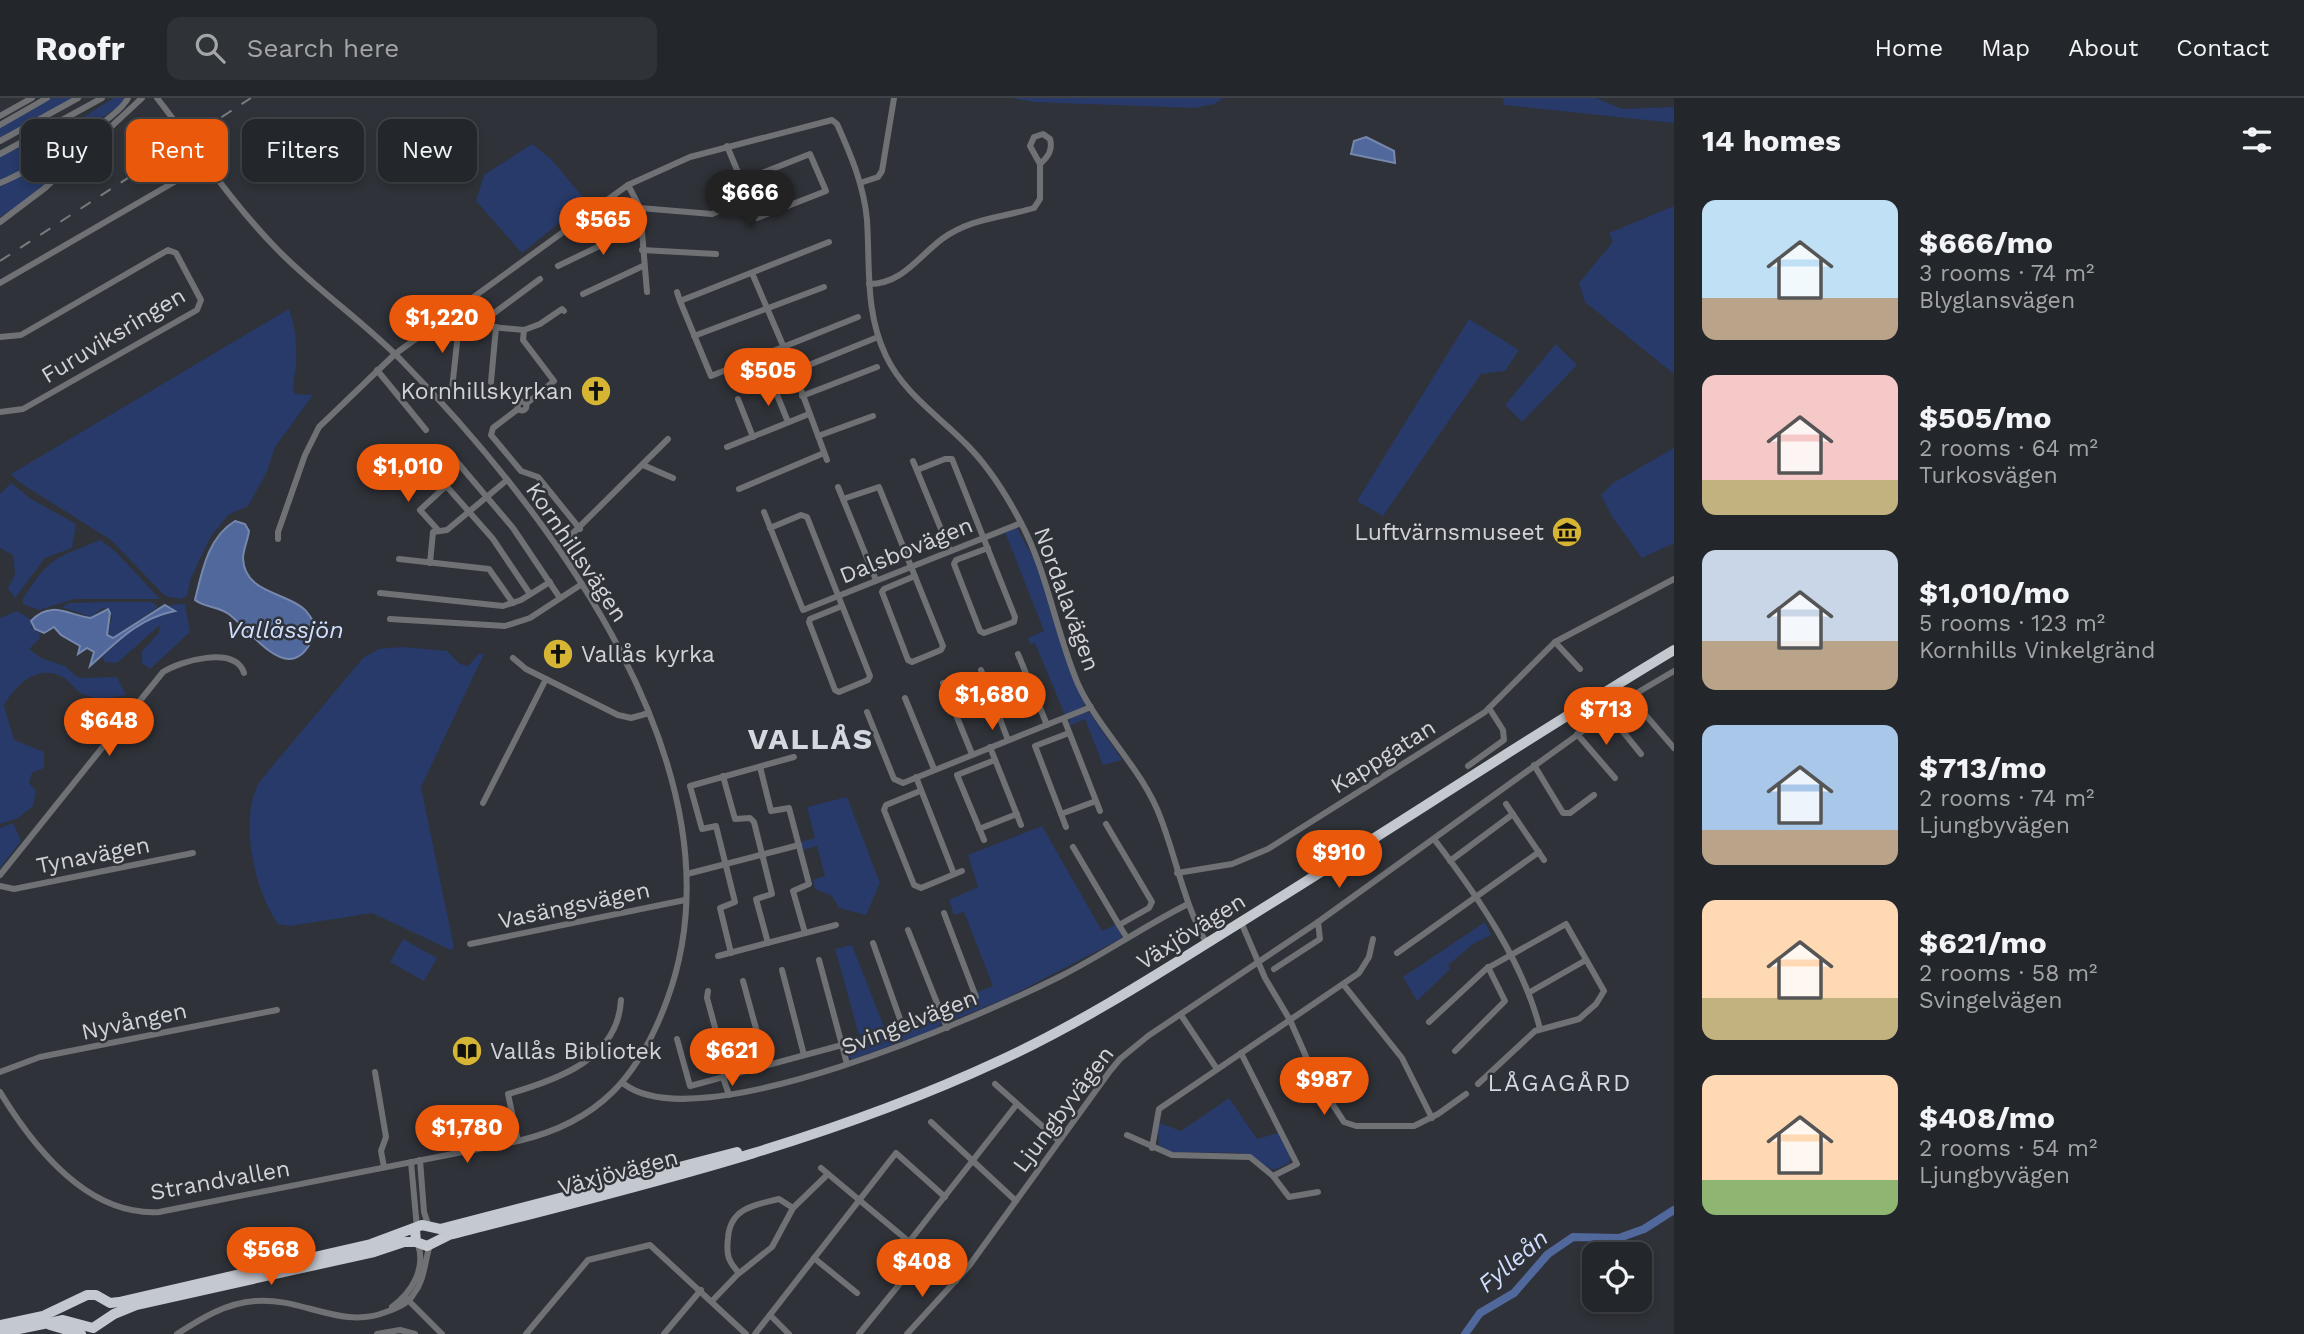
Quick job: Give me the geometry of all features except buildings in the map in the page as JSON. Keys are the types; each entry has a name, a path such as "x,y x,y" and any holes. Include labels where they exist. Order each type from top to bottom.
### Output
{"highway":[{"name":"Växjövägen","path":"1,1329 63,1320 83,1330 101,1326 136,1305 374,1252 404,1242 431,1243 449,1235 735,1160 900,1103 1022,1050 1097,1010 1207,944 1674,650"},
{"name":"Växjövägen","path":"1,1329 43,1316 92,1294 104,1301 119,1302 371,1244 416,1229 440,1229 812,1134"},
{"path":"430,1227 435,1235 431,1243"},
{"path":"416,1229 417,1243"},
{"path":"78,1299 73,1313 83,1330"},
{"path":"101,1326 107,1308 104,1301"}],"street":[{"path":"0,117 32,98"},
{"path":"0,125 47,98"},
{"path":"0,141 78,98"},
{"path":"0,154 102,98"},
{"path":"0,183 33,167 88,131 119,110 128,98"},
{"path":"0,222 46,188 142,98"},
{"name":"Kornhillsvägen","path":"157,98 173,119"},
{"path":"860,183 878,177 881,171 894,98"},
{"name":"Nordalavägen","path":"727,146 828,119 837,124 860,183 867,219 869,284 878,337 897,375 983,463 1002,489 1021,523 1051,595 1079,684 1091,707 1150,796 1161,818 1188,904 1207,944"},
{"path":"869,284 891,280 907,271 936,244 960,228 993,216 1034,208 1040,199 1040,163 1030,146 1034,137 1040,134 1048,137 1051,145 1048,156 1040,163"},
{"path":"278,539 278,532 314,435 339,404 395,354 628,185 664,167 727,146 757,218 826,191 810,154 742,181"},
{"path":"0,283 174,182"},
{"name":"Kornhillsvägen","path":"222,182 273,245 302,275 395,354 507,480 558,548 599,611 649,713 680,814 687,874 680,959 662,1014 636,1067 624,1084 584,1116 562,1129 519,1142 411,1162"},
{"path":"628,185 640,208 647,292"},
{"path":"640,208 712,214 719,211"},
{"path":"558,266 641,226"},
{"path":"680,301 829,242"},
{"name":"Furuviksringen","path":"0,337 26,332 168,250 176,253 201,300 197,310 23,409 0,412"},
{"path":"642,250 716,254"},
{"path":"583,294 643,266"},
{"path":"739,489 825,457 794,371 752,272"},
{"path":"478,325 540,279"},
{"path":"694,336 824,287"},
{"path":"677,292 711,376 858,317"},
{"path":"448,315 459,324 524,330 540,324 562,309 564,311"},
{"path":"453,389 459,324"},
{"path":"491,382 496,327"},
{"path":"524,330 523,340 554,381 526,404 518,403 518,409 491,432 521,471 538,477 580,529"},
{"path":"794,371 878,337"},
{"path":"802,396 877,367"},
{"path":"377,370 426,430"},
{"path":"773,385 788,422"},
{"path":"738,400 753,437"},
{"path":"727,447 809,414"},
{"path":"818,436 873,416"},
{"path":"558,548 668,439"},
{"path":"447,450 513,528 560,598"},
{"path":"917,470 945,458 952,459 988,548 1016,620 984,633 980,631 954,564 956,560 988,548"},
{"path":"913,461 950,551"},
{"path":"427,464 493,539 530,594"},
{"path":"643,465 673,478"},
{"path":"435,531 447,530 507,480"},
{"path":"429,563 435,531 421,510 446,486"},
{"path":"838,487 876,580"},
{"path":"843,499 878,487 912,566 943,649 912,662 908,660 882,592 915,576"},
{"path":"764,512 770,528 802,515 807,517 842,606 870,679 839,692 835,690 808,622 810,618 842,606"},
{"name":"Dalsbovägen","path":"770,528 803,610 1021,523"},
{"path":"399,559 489,569 513,603"},
{"name":"Kappgatan","path":"1177,873 1232,864 1268,849 1489,708 1555,642 1674,579"},
{"path":"380,593 503,606 550,582"},
{"path":"390,619 505,626 530,618 582,584"},
{"path":"1555,642 1580,669"},
{"path":"1018,654 1047,725"},
{"path":"0,875 158,677 175,665 208,657 239,664 244,673"},
{"path":"513,658 546,679 623,717 631,718 649,713"},
{"path":"981,670 1008,740"},
{"name":"Ljungbyvägen","path":"907,1334 956,1281 1120,1059 1181,1014 1318,922 1577,734 1630,697 1674,671"},
{"path":"483,803 546,679"},
{"path":"943,683 972,754"},
{"path":"1630,697 1674,748"},
{"path":"905,698 934,769"},
{"path":"867,712 897,783 1091,707"},
{"path":"1468,766 1503,744 1503,730 1489,708"},
{"path":"1608,713 1641,754"},
{"path":"1064,719 1100,811"},
{"path":"1066,827 1035,746 1069,733"},
{"path":"1577,734 1615,778"},
{"path":"990,747 1021,825"},
{"path":"731,953 720,908 735,902 726,865 716,826 702,829 690,786 794,757"},
{"path":"984,840 957,775 995,760"},
{"path":"1534,765 1563,813 1570,813 1594,795"},
{"path":"760,766 771,811 789,808 799,845 809,884 793,891 805,933"},
{"path":"723,776 735,818 750,818 754,822 772,894 756,899 768,943"},
{"path":"915,778 954,874"},
{"path":"920,791 886,805 884,810 917,887 962,871"},
{"path":"1061,814 1096,801"},
{"path":"1506,804 1545,860"},
{"path":"979,829 1017,814"},
{"path":"1450,861 1513,814"},
{"path":"1106,824 1152,902 1149,908 1119,925"},
{"path":"1434,839 1477,898 1530,992 1540,1029"},
{"path":"687,874 799,845"},
{"path":"1073,847 1128,939"},
{"path":"1397,953 1539,852"},
{"name":"Tynavägen","path":"0,886 14,889 193,853"},
{"name":"Vasängsvägen","path":"470,944 685,900"},
{"name":"Svingelvägen","path":"624,1084 640,1093 664,1100 706,1100 847,1064 947,1028 1061,976 1188,904"},
{"path":"873,943 902,1021 907,1024 976,997 944,913"},
{"path":"1241,922 1315,1077 1344,1122 1356,1126 1403,1128 1432,1118 1466,1094"},
{"name":"Ljungbyvägen","path":"1274,969 1320,939 1318,922"},
{"path":"1429,1022 1488,967 1566,923 1604,991 1596,1004 1579,1018 1540,1029 1478,1084"},
{"path":"718,956 836,925"},
{"path":"908,930 947,1028"},
{"path":"1152,1148 1159,1109 1359,973 1369,957 1373,939"},
{"path":"820,960 847,1064"},
{"path":"1530,992 1586,960"},
{"path":"1455,1051 1505,1001 1488,967"},
{"path":"782,970 804,1055"},
{"path":"743,981 766,1065"},
{"path":"1343,984 1402,1058 1432,1118"},
{"path":"708,991 707,998 729,1095"},
{"path":"519,1142 508,1094 551,1081 597,1053 611,1037 621,1000"},
{"name":"Nyvången","path":"0,1072 40,1057 277,1010"},
{"path":"1181,1014 1217,1069"},
{"path":"677,1039 690,1086 842,1045"},
{"path":"1241,1053 1297,1164 1273,1176"},
{"path":"375,1072 386,1136 382,1151 384,1167"},
{"path":"995,1084 1059,1141"},
{"name":"Strandvallen","path":"0,1092 36,1142 77,1184 95,1198 127,1211 159,1212 411,1162"},
{"path":"909,1242 1017,1104"},
{"path":"931,1122 1016,1201"},
{"path":"1127,1135 1152,1148 1178,1156 1246,1156 1273,1176 1289,1197 1318,1192"},
{"path":"755,1334 896,1153 944,1196"},
{"path":"420,1160 424,1212 430,1227"},
{"path":"411,1162 416,1229"},
{"path":"821,1168 956,1281"},
{"path":"712,1301 772,1247 793,1208 828,1174"},
{"path":"740,1273 727,1254 729,1223 734,1216 740,1211 779,1199 793,1208"},
{"path":"407,1299 420,1266 417,1243"},
{"path":"177,1334 218,1310 257,1301 301,1305 344,1318 382,1314 407,1299 423,1277 431,1243"},
{"path":"526,1334 584,1264 592,1258 650,1245 746,1334"},
{"path":"859,1334 924,1254"},
{"path":"814,1258 857,1293"},
{"path":"664,1334 701,1290"},
{"path":"407,1299 442,1334"},
{"path":"770,1315 789,1334"},
{"path":"377,1334 400,1330 415,1334"}],"shaded area":[{"path":"51,98 75,98 37,119 21,119 21,128 0,139 0,127"},
{"path":"114,98 125,98 119,106 100,119 80,119"},
{"path":"1012,98 1224,98 1214,104 1195,108 1034,102"},
{"path":"1503,98 1596,98 1622,109 1674,107 1674,123 1504,105"},
{"path":"532,144 551,159 586,201 522,253 476,201 484,175"},
{"path":"21,147 21,170 0,181 0,156"},
{"path":"21,174 21,182 48,182 0,217 0,185"},
{"path":"1674,206 1674,374 1585,302 1579,283 1613,242 1609,233"},
{"path":"289,309 296,344 293,383 295,394 313,395 275,447 266,474 248,506 228,515 211,536 191,578 187,596 181,599 165,596 111,540 19,482 11,474"},
{"path":"1469,319 1519,350 1505,371 1481,374 1383,516 1357,501"},
{"path":"1556,344 1577,365 1522,422 1505,405"},
{"path":"1674,448 1674,543 1642,558 1613,518 1601,495 1613,483"},
{"path":"11,483 31,499 76,524 72,548 45,558 15,598 8,588 15,575 13,555 0,548 0,494"},
{"path":"1017,528 1035,561 1085,703 1083,708 1065,715 1035,643 1030,644 1028,638 1044,631 1005,532"},
{"path":"100,540 116,552 160,599 74,599 39,610 23,604 23,599 47,566"},
{"path":"152,602 158,607 113,637 108,634 112,617 109,609 103,608 91,617 62,607 69,603"},
{"path":"185,604 190,632 150,669 142,663 142,651 158,634 161,624 117,663 105,662 102,657 143,623 174,613 175,610 168,605"},
{"path":"17,611 30,619 32,628 39,633 40,638 29,649 41,658 65,666 79,678 117,677 126,695 102,698 88,696 65,678 52,673 35,675 14,690 4,705 14,740 44,752 44,768 32,773 29,783 36,791 33,806 18,818 0,824 0,618"},
{"path":"402,647 447,651 460,664 468,666 479,654 484,654 421,787 454,948 451,950 372,913 290,926 278,924 262,893 252,854 250,814 253,796 260,781 363,658 379,649"},
{"path":"1086,712 1090,713 1122,760 1103,765 1085,719 1069,726 1070,719"},
{"path":"847,797 880,883 866,915 839,908 832,896 815,889 813,880 825,876 817,846 802,850 800,842 815,838 807,807"},
{"path":"13,823 21,841 0,868 0,828"},
{"path":"1042,826 1102,931 1117,924 1122,938 1007,998 949,1022 946,1012 959,1005 961,1008 972,1004 978,992 993,986 964,912 954,915 949,900 978,887 968,855"},
{"path":"1485,922 1491,935 1473,944 1448,965 1450,969 1417,1001 1403,977"},
{"path":"403,939 437,958 424,981 390,962"},
{"path":"852,945 884,1027 859,1035 835,949"},
{"path":"936,1015 942,1021 939,1028 853,1059 848,1057 843,1043 900,1022 912,1028"},
{"path":"1229,1098 1257,1139 1278,1133 1291,1157 1289,1163 1274,1170 1241,1153 1167,1152 1159,1146 1157,1122 1181,1131"}],"water":[{"path":"1366,137 1394,151 1395,163 1351,154 1354,141"},
{"name":"Vallåssjön","path":"235,521 245,524 249,531 243,558 250,578 267,590 296,603 308,613 317,627 308,647 298,657 287,659 275,655 226,612 195,600 212,545"},
{"path":"165,605 175,611 139,625 90,666 94,652 87,648 78,654 80,646 61,635 54,627 44,633 35,629 31,621 46,611 61,610 91,618 108,609 110,613 107,635 113,638"}],"waterway":[{"name":"Fylleån","path":"1465,1334 1480,1313 1514,1293 1548,1254 1573,1237 1619,1238 1644,1229 1674,1210"}],"railway":[{"path":"0,261 251,98"}],"place":[{"name":"Kornhillskyrkan","path":"596,391"},
{"name":"Luftvärnsmuseet","path":"1567,532"},
{"name":"Vallås kyrka","path":"558,654"},
{"name":"Vallås Bibliotek","path":"467,1051"}],"district":[{"name":"VALLÅS","path":"811,739"},
{"name":"LÅGAGÅRD","path":"1560,1083"}]}
